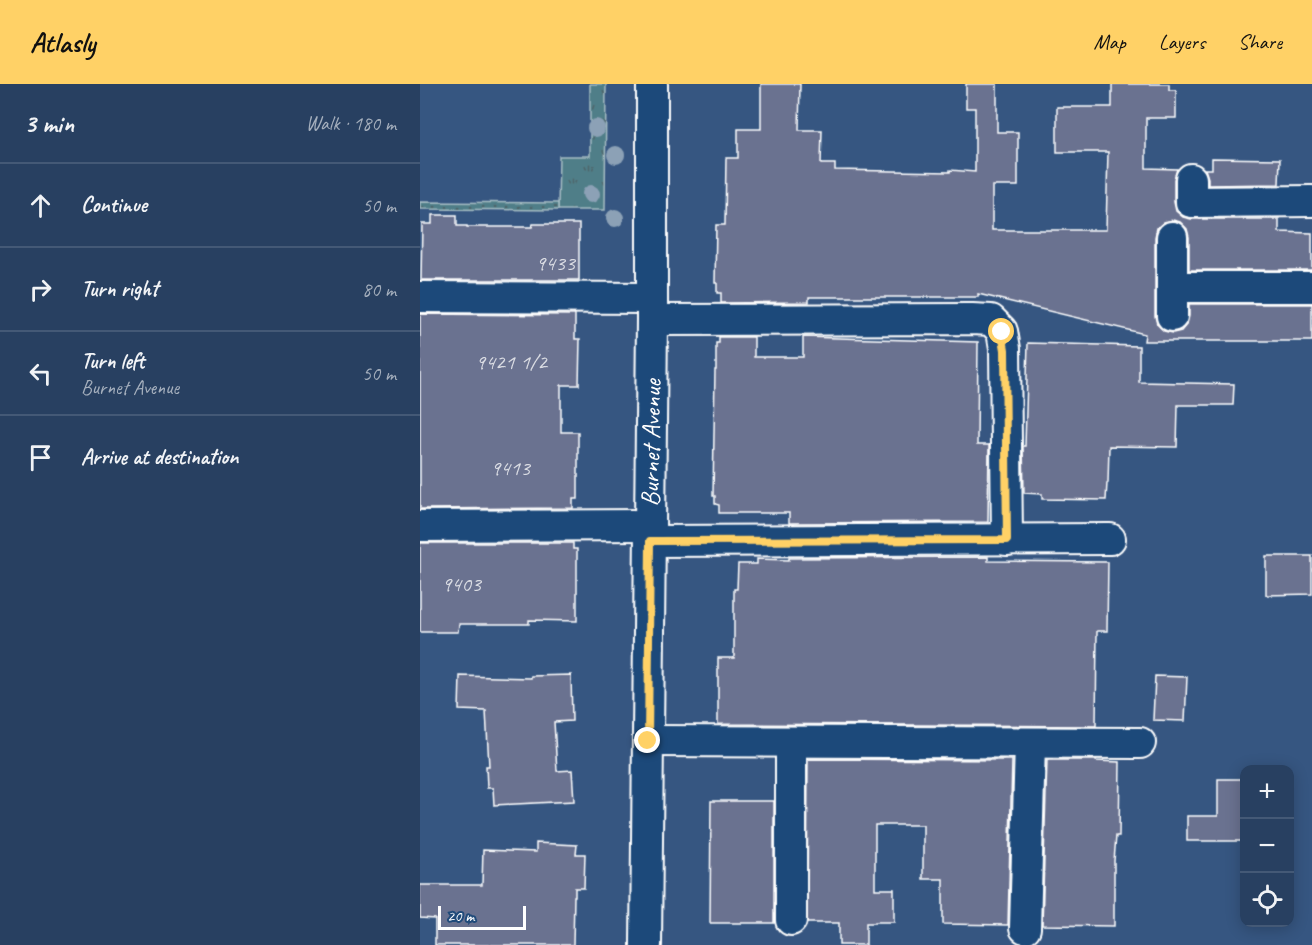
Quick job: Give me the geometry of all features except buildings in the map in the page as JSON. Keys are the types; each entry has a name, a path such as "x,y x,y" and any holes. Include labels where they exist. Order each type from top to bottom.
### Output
{"street":[{"name":"Burnet Avenue","path":"646,945 652,84"},
{"path":"1191,179 1191,202 1312,201"},
{"path":"1172,237 1172,316"},
{"path":"1172,287 1312,287"},
{"path":"420,297 652,309 991,320 1002,332 1005,350 1007,540"},
{"path":"420,526 1007,540 1110,539"},
{"path":"648,741 1140,743"},
{"path":"790,920 791,742"},
{"path":"1025,928 1029,743"}],"green space":[{"path":"590,84 606,84 605,210 558,210 559,156 590,156"},
{"path":"420,202 558,203 558,210 420,209"}],"route":[{"path":"648,741 650,541 1007,540 1005,350 1002,332"}]}
